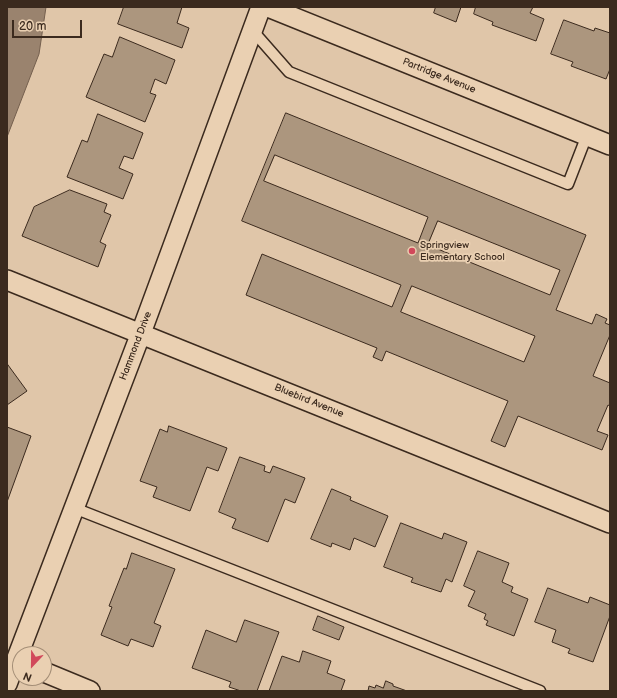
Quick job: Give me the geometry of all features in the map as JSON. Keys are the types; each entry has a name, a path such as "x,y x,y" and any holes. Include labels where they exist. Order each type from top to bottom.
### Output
{"street":[{"name":"Hammond Drive","path":"24,646 261,7"},
{"name":"Partridge Avenue","path":"268,7 610,145"},
{"name":"Bluebird Avenue","path":"7,280 610,523"},
{"name":"Hammond Drive","path":"7,684 12,674"},
{"path":"52,675 90,691"}],"lane":[{"path":"253,31 289,72 568,184 587,135"},
{"path":"74,508 540,691"}],"shaded area":[{"path":"7,7 46,7 39,54 7,137"}],"building":[{"path":"124,7 182,7 177,23 189,28 182,48 118,24"},
{"path":"436,7 461,7 456,22 434,13"},
{"path":"476,7 533,7 530,13 544,19 536,41 492,25 493,22 474,14"},
{"path":"564,20 594,31 595,28 610,33 610,69 606,79 571,66 573,62 551,54"},
{"path":"120,37 175,60 166,84 155,79 150,93 156,95 145,122 86,97 104,54 112,57"},
{"path":"286,113 586,235 556,310 592,324 596,314 607,319 605,323 610,325 610,335 593,376 610,383 610,406 608,405 597,431 608,435 602,450 518,416 505,447 491,441 508,401 386,351 382,361 373,357 377,348 246,295 262,254 392,307 401,285 242,221","holes":["275,155 428,217 418,243 264,181","438,221 560,270 550,295 428,245","412,286 535,336 524,362 401,312"]},
{"path":"98,114 143,133 133,159 124,156 119,168 133,174 123,199 67,177 82,140 87,142"},
{"path":"70,190 107,204 104,212 111,215 100,242 106,245 98,267 22,236 34,207"},
{"path":"8,365 27,391 7,405 7,366"},
{"path":"169,426 227,448 218,471 207,467 190,511 153,497 157,487 140,481 160,429 167,432"},
{"path":"7,427 31,436 7,502"},
{"path":"240,457 265,466 264,471 270,473 273,466 305,478 295,503 285,499 268,542 232,528 236,519 219,512"},
{"path":"332,489 351,497 350,500 388,516 375,547 354,538 350,550 332,543 331,547 311,539"},
{"path":"401,523 442,539 444,533 467,542 452,582 446,579 441,592 411,582 413,578 384,567"},
{"path":"478,551 509,563 502,582 513,587 511,592 528,599 514,636 486,625 488,621 484,619 486,614 468,606 475,591 464,586"},
{"path":"132,553 175,569 154,623 161,626 153,647 131,639 128,646 101,635 112,607 109,606 124,568 126,569"},
{"path":"548,588 588,603 590,597 610,605 610,616 593,662 568,653 570,649 552,642 556,630 535,622"},
{"path":"318,616 344,627 339,640 313,630"},
{"path":"245,620 279,632 257,691 241,691 229,687 231,682 192,668 206,630 236,642"},
{"path":"303,651 331,661 327,673 345,680 341,691 269,691 282,656 299,662"},
{"path":"386,681 393,684 393,686 407,691 368,691 369,686 375,688 376,685 383,688"}],"place":[{"name":"Springview Elementary School","path":"412,251"}]}
